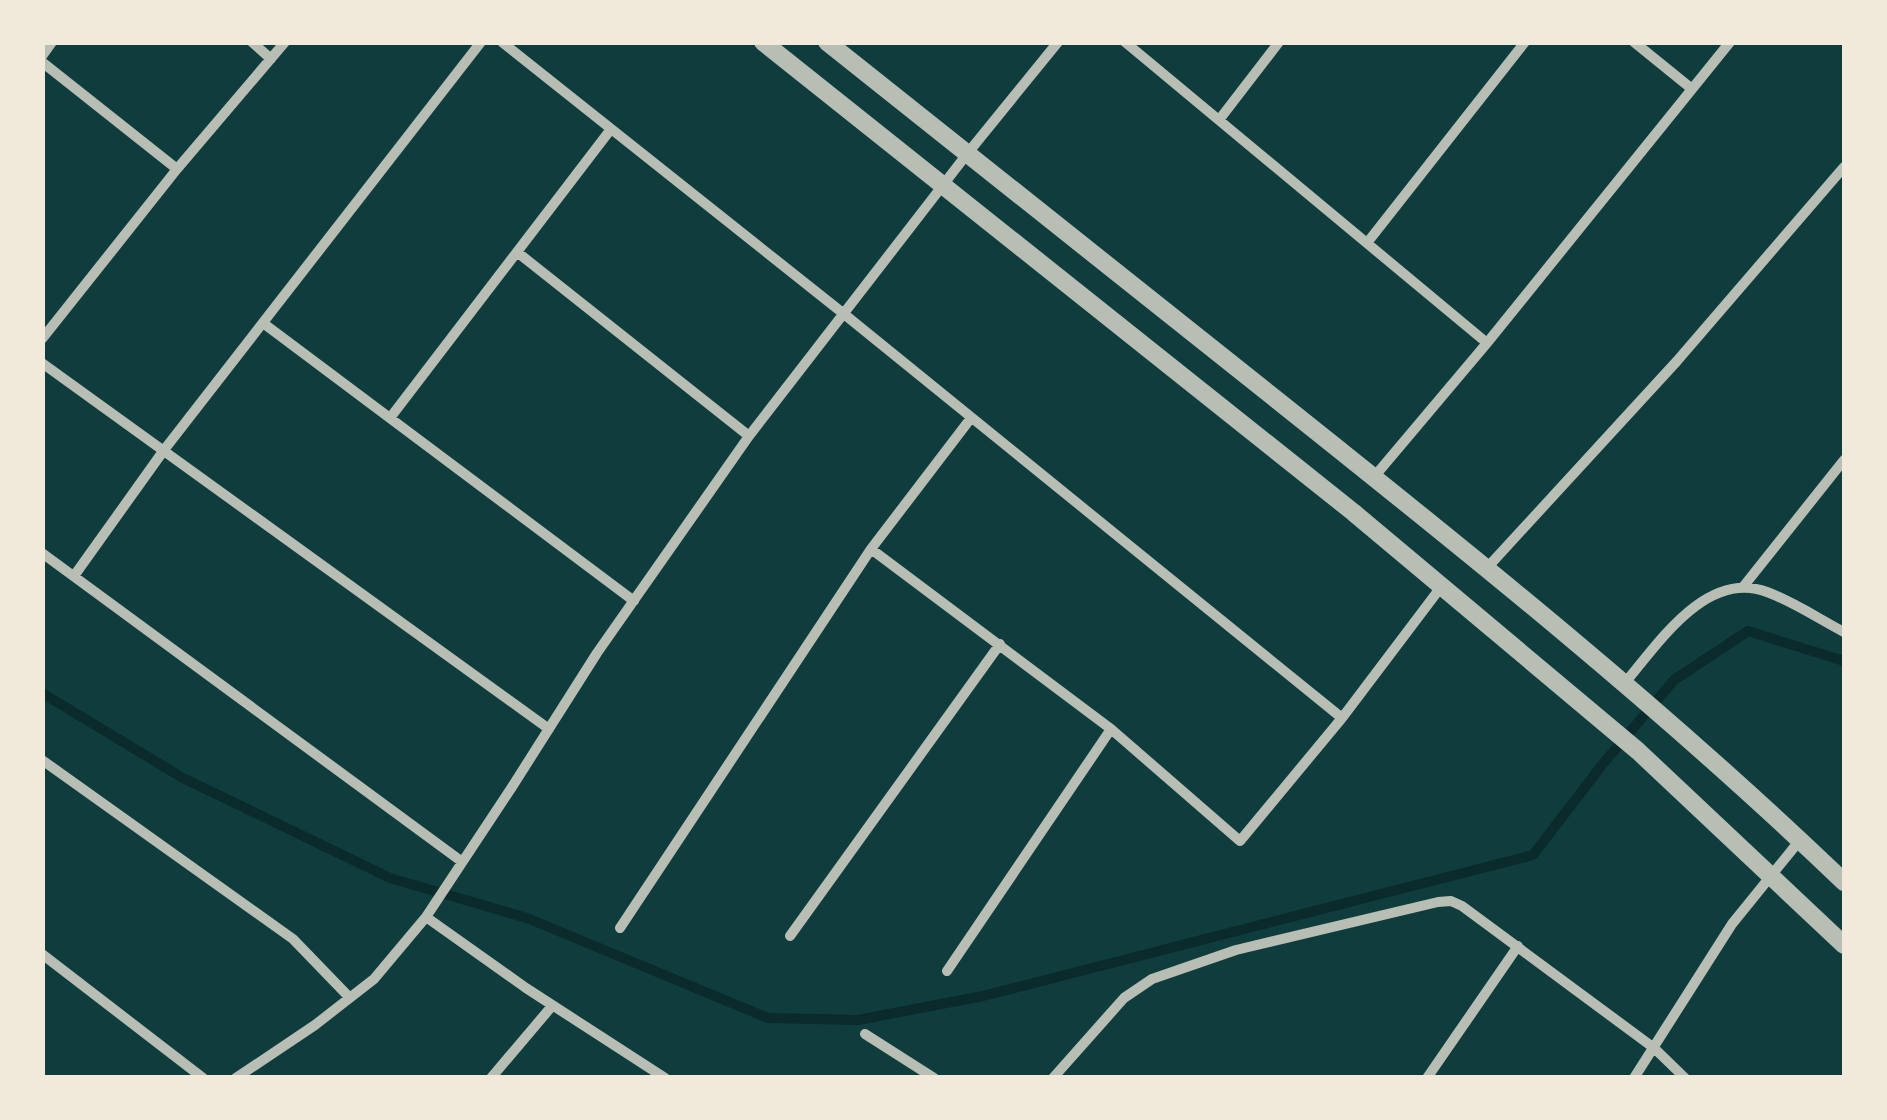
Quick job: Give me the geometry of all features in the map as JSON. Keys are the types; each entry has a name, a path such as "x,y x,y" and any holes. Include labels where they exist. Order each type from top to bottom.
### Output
{"street":[{"path":"52,42 42,59 177,170"},
{"path":"252,42 271,60"},
{"path":"42,339 285,42"},
{"path":"74,576 164,450 482,42"},
{"path":"502,42 1342,718"},
{"path":"763,42 1353,512 1638,751 1844,946"},
{"path":"827,42 1486,569 1639,697 1844,882"},
{"path":"236,1078 315,1026 374,979 426,918 597,653 749,436 1058,42"},
{"path":"1126,42 1487,343"},
{"path":"1219,120 1279,42"},
{"path":"1367,243 1526,42"},
{"path":"1634,42 1692,89"},
{"path":"1374,477 1730,42"},
{"path":"390,418 610,129"},
{"path":"1486,569 1677,362 1844,167"},
{"path":"517,252 749,436"},
{"path":"262,324 634,601"},
{"path":"42,363 549,729"},
{"path":"620,928 871,549 971,418"},
{"path":"1743,587 1844,460"},
{"path":"871,549 1111,729 1240,841 1342,718 1441,588"},
{"path":"42,554 462,861"},
{"path":"1624,684 1678,620 1701,602 1743,587 1766,591 1844,632"},
{"path":"790,936 1000,644"},
{"path":"946,971 1111,729"},
{"path":"42,760 294,940 350,998"},
{"path":"1634,1078 1732,924 1800,840"},
{"path":"1053,1078 1124,998 1152,979 1236,950 1451,902 1518,946 1654,1048 1685,1078"},
{"path":"426,918 552,1006 665,1078"},
{"path":"1427,1078 1518,946"},
{"path":"42,954 202,1078"},
{"path":"492,1078 552,1006"},
{"path":"865,1034 934,1078"}],"waterway":[{"path":"42,693 183,778 390,878 527,918 768,1018 858,1020 983,996 1533,855 1674,680 1748,631 1844,661"}]}
